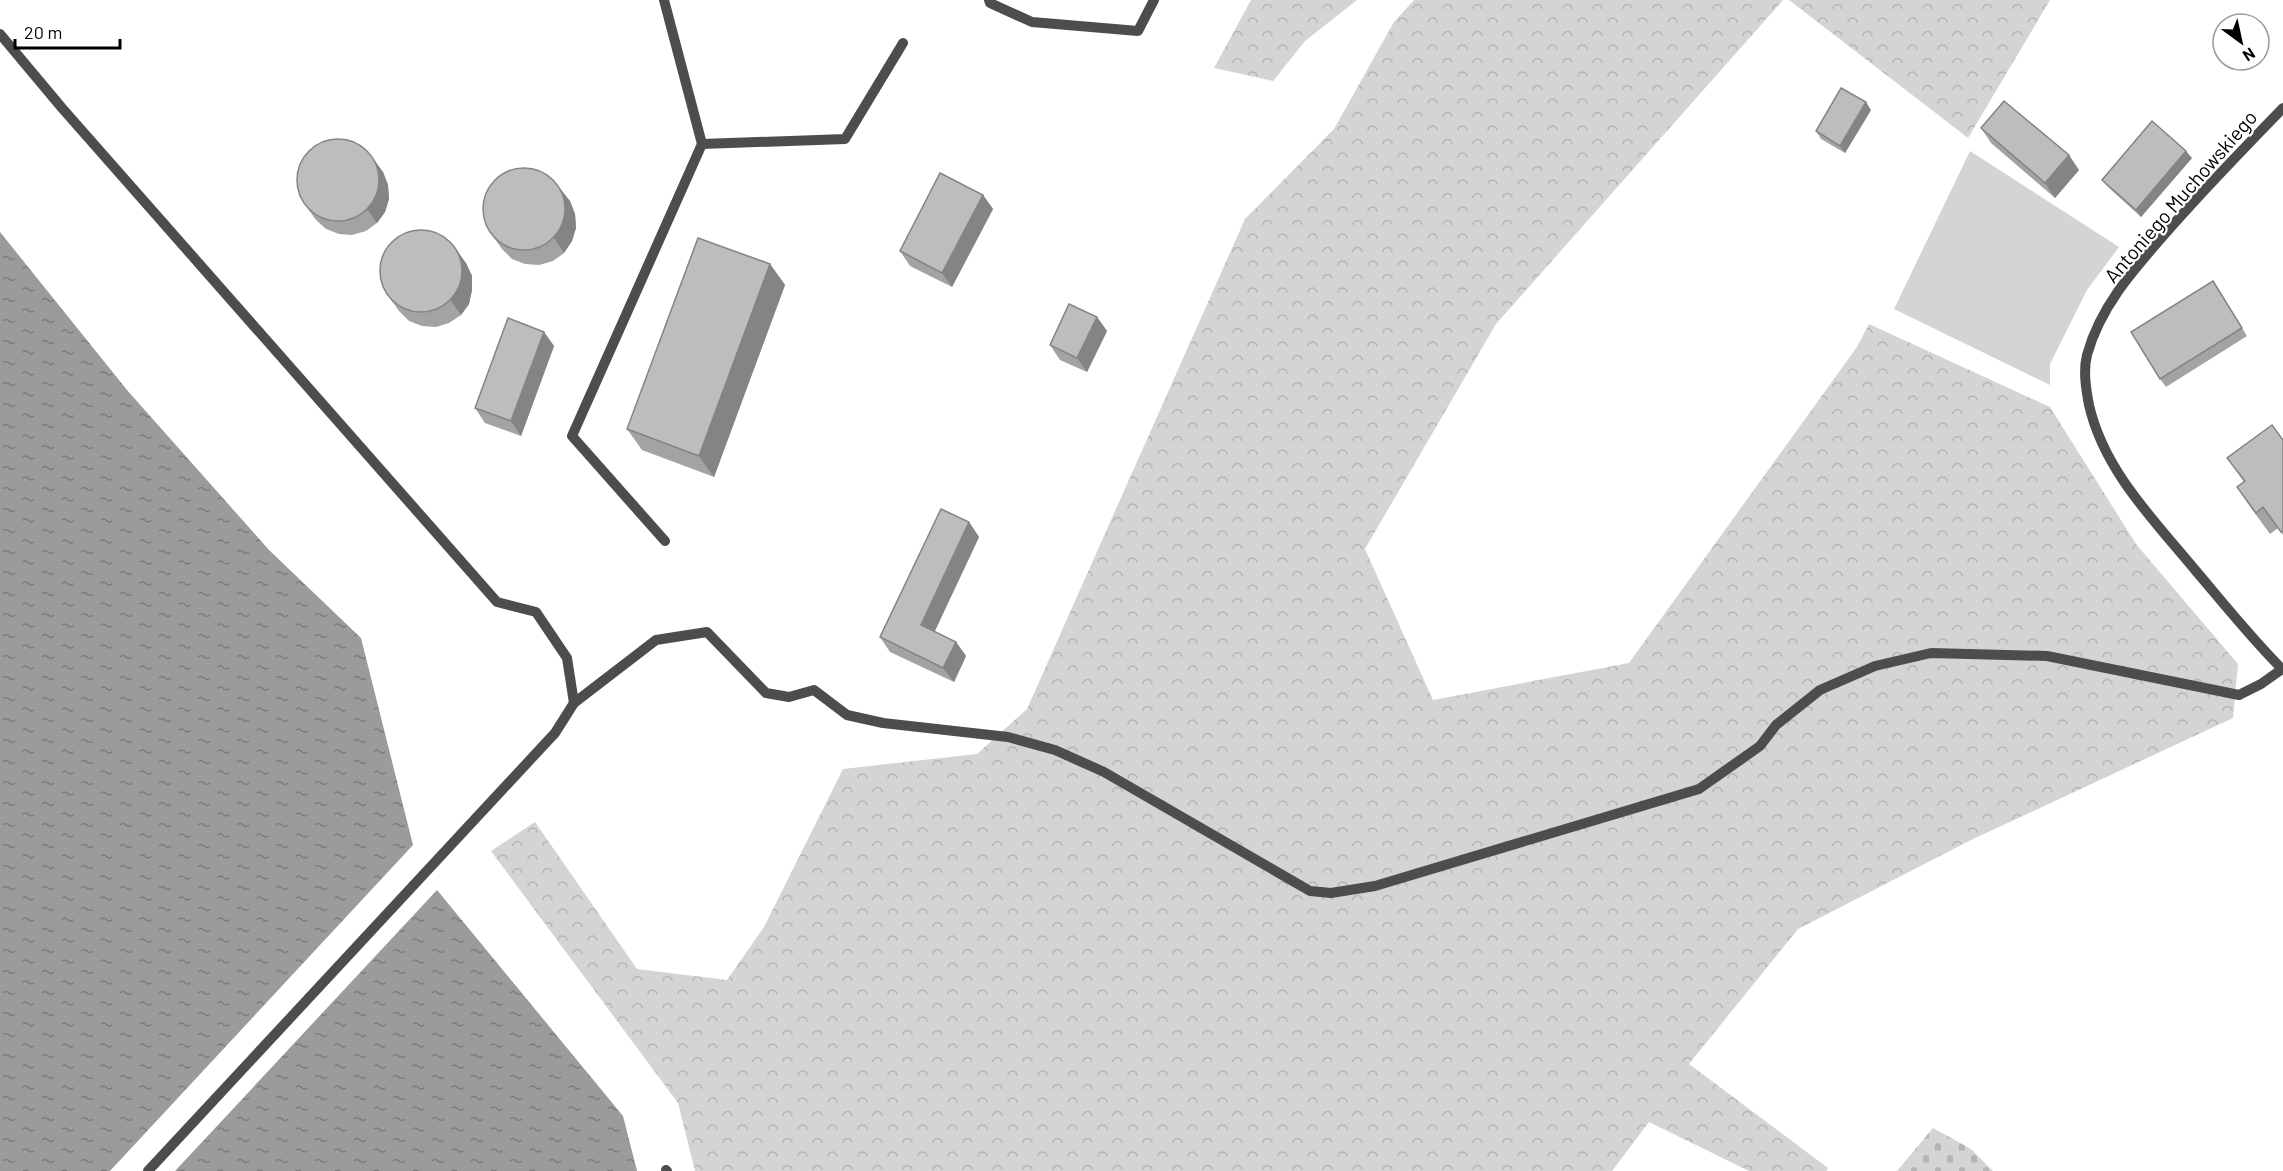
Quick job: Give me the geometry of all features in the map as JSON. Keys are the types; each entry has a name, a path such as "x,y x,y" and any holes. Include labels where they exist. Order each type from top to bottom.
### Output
{"street":[{"path":"664,0 702,144 572,436 665,541"},
{"path":"989,0 990,3 1032,22 1138,31 1154,0"},
{"path":"0,34 62,108 497,602 536,612 567,658 574,703"},
{"path":"702,144 845,139 903,43"},
{"name":"Antoniego Muchowskiego","path":"2282,670 2130,492 2109,459 2093,423 2085,388 2087,357 2100,318 2129,276 2242,149 2283,108"},
{"path":"148,1171 555,734 574,703 656,640 707,632 766,693 789,697 814,690 847,715 883,723 1008,737 1055,750 1104,772 1310,891 1331,893 1375,886 1699,789 1760,746 1776,725 1820,690 1875,666 1931,653 2047,656 2239,695 2282,670"}],"green space":[{"path":"1251,0 1357,0 1305,41 1273,81 1214,68"},
{"path":"1414,0 1783,0 1496,324 1365,549 1433,700 1629,663 1857,347 1869,324 2050,407 2136,544 2238,664 2233,718 1969,841 1798,929 1689,1064 1828,1168 1826,1171 1749,1171 1649,1122 1612,1171 695,1171 678,1103 491,851 535,822 637,969 727,980 764,927 843,769 977,754 1027,709 1245,219 1334,129 1394,22"},
{"path":"1789,0 2050,0 1968,138"},
{"path":"1970,151 2119,247 2087,290 2050,364 2050,385 1894,309"},
{"path":"1933,1128 1971,1149 1993,1171 1897,1171"}],"water":[{"path":"0,232 127,390 269,550 361,638 413,845 110,1171 0,1171"},
{"path":"437,890 623,1116 637,1171 175,1171"}],"building":[{"path":"1841,88 1866,102 1840,146 1816,131"},
{"path":"2004,101 2069,155 2045,183 1981,128"},
{"path":"2152,121 2186,151 2136,210 2102,180"},
{"path":"338,139 354,142 367,151 376,164 379,180 376,196 367,209 354,218 338,221 322,218 309,209 300,196 297,180 300,164 309,151 322,142"},
{"path":"524,168 540,171 553,180 562,193 565,209 562,225 553,238 540,247 524,250 508,247 495,238 486,225 483,209 486,193 495,180 508,171"},
{"path":"940,173 983,195 942,273 900,251"},
{"path":"421,230 437,233 450,242 459,255 462,271 459,287 450,300 437,309 421,312 405,309 392,300 383,287 380,271 383,255 392,242 405,233"},
{"path":"698,238 770,264 699,456 627,429"},
{"path":"2213,281 2242,328 2160,379 2131,332"},
{"path":"1069,304 1097,317 1077,358 1050,345"},
{"path":"508,318 544,332 511,421 475,408"},
{"path":"2272,425 2283,440 2283,531 2281,532 2263,507 2256,513 2237,487 2245,481 2227,458"},
{"path":"941,509 969,522 921,625 956,642 943,668 880,637"}]}
